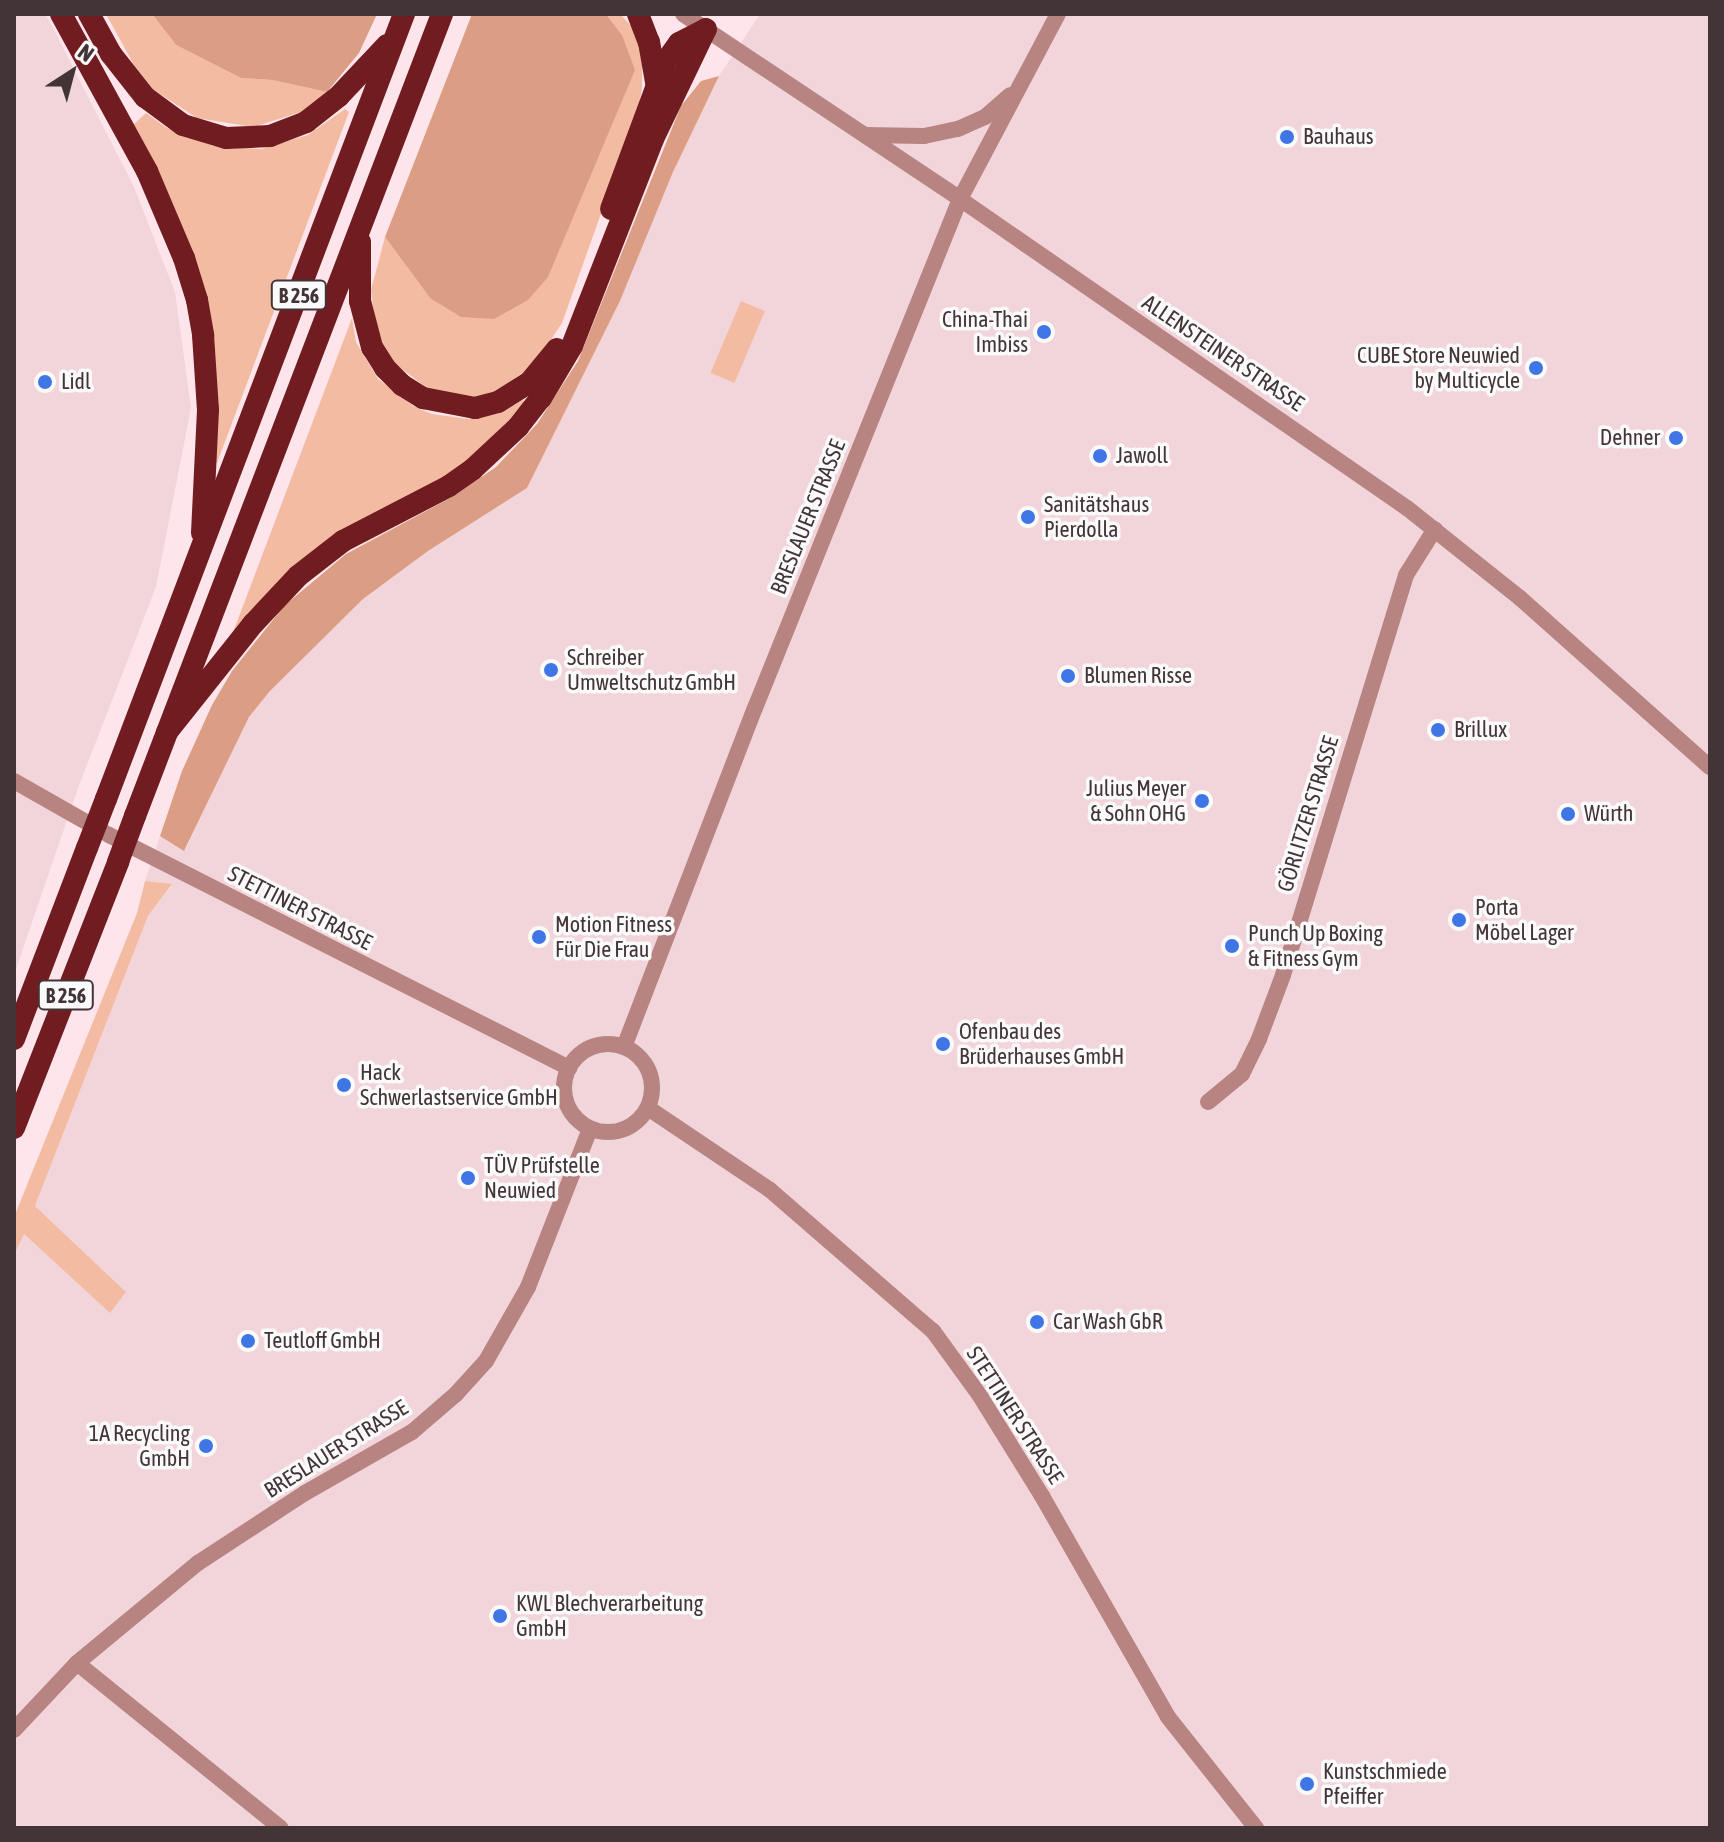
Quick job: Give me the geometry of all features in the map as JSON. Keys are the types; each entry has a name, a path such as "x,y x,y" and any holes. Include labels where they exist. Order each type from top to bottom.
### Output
{"highway":[{"path":"61,14 147,171 184,258 197,300 203,335 208,410 201,554"},
{"path":"89,14 111,54 145,97 183,125 226,138 270,136 306,122 339,96 396,36"},
{"name":"B 256","path":"14,1039 404,14"},
{"name":"B 256","path":"14,1128 442,14"},
{"path":"638,14 649,42 656,83"},
{"path":"360,229 360,301 364,327 385,368 402,385 423,398 449,406 475,408 515,394 540,372 568,329 656,83 679,43 706,29"},
{"path":"167,732 253,624 298,576 343,541 449,486 473,469 518,427 541,398 572,346 653,139 706,29"}],"street":[{"name":"ALLENSTEINER STRASSE","path":"683,14 1320,445 1435,529 1520,598 1710,767"},
{"name":"BRESLAUER STRASSE","path":"624,1047 760,694 960,199 1058,14"},
{"path":"864,134 924,136 958,129 985,117 1018,89"},
{"name":"GÖRLITZER STRASSE","path":"1208,1102 1242,1074 1259,1039 1283,975 1403,584 1435,529"},
{"name":"STETTINER STRASSE","path":"14,781 137,849 569,1068"},
{"path":"599,1045 624,1047 646,1066 652,1094 648,1108 630,1127 617,1132 590,1129 569,1109 564,1082 569,1068 576,1058 599,1045"},
{"name":"STETTINER STRASSE","path":"648,1108 770,1190 933,1331 980,1396 1042,1496 1168,1717 1256,1828"},
{"name":"BRESLAUER STRASSE","path":"14,1730 77,1663 198,1563 305,1493 412,1432 456,1394 486,1361 528,1287 590,1129"},
{"path":"77,1663 281,1828"}],"shaded area":[{"path":"14,14 44,14 49,20 134,187 175,292 191,408 156,587 78,788 14,975"},
{"path":"106,14 152,14 176,45 241,78 272,80 327,92 301,112 253,127 197,118 154,90 134,65"},
{"path":"152,14 377,14 359,53 327,92 272,80 241,78 176,45"},
{"path":"472,14 606,14 622,35 635,70 548,277 528,300 494,319 461,317 430,298 385,237"},
{"path":"606,14 620,14 636,31 642,55 642,88 638,110 562,323 535,364 494,393 470,397 430,390 395,364 376,331 371,290 385,237 430,298 622,35"},
{"path":"760,14 1710,14 1710,1828 14,1828 14,1255 23,1233 110,1312 126,1292 35,1206 148,916 172,885 145,881 160,836 185,850 249,717 270,691 363,599 428,551 527,488 620,301 673,172 719,76"},
{"path":"719,76 673,172 620,301 527,488 428,551 363,599 270,691 249,717 184,851 160,836 182,771 212,705 232,671 285,605 346,554 454,496 496,467 537,424 578,361 681,106 701,81"},
{"path":"345,109 349,112 217,463 212,460 215,375 133,125 146,113 167,128 213,146 261,149 308,135"},
{"path":"741,301 765,311 734,383 711,373"},
{"path":"352,318 356,342 378,379 415,407 432,414 469,419 504,411 523,400 528,405 514,421 449,475 371,517 230,640"},
{"path":"145,881 172,884 148,916 35,1206 126,1292 110,1313 24,1234 14,1255 14,1217 137,913"}],"place":[{"name":"Bauhaus","path":"1287,137"},
{"name":"China-Thai Imbiss","path":"1044,332"},
{"name":"CUBE Store Neuwied by Multicycle","path":"1536,368"},
{"name":"Lidl","path":"45,382"},
{"name":"Dehner","path":"1676,438"},
{"name":"Jawoll","path":"1100,456"},
{"name":"Sanitätshaus Pierdolla","path":"1028,517"},
{"name":"Schreiber Umweltschutz GmbH","path":"551,670"},
{"name":"Blumen Risse","path":"1068,676"},
{"name":"Brillux","path":"1438,730"},
{"name":"Julius Meyer & Sohn OHG","path":"1202,801"},
{"name":"Würth","path":"1568,814"},
{"name":"Porta Möbel Lager","path":"1459,920"},
{"name":"Motion Fitness Für Die Frau","path":"539,937"},
{"name":"Punch Up Boxing & Fitness Gym","path":"1232,946"},
{"name":"Ofenbau des Brüderhauses GmbH","path":"943,1044"},
{"name":"Hack Schwerlastservice GmbH","path":"344,1085"},
{"name":"TÜV Prüfstelle Neuwied","path":"468,1178"},
{"name":"Car Wash GbR","path":"1037,1322"},
{"name":"Teutloff GmbH","path":"248,1341"},
{"name":"1A Recycling GmbH","path":"206,1446"},
{"name":"KWL Blechverarbeitung GmbH","path":"500,1616"},
{"name":"Kunstschmiede Pfeiffer","path":"1307,1784"}]}
